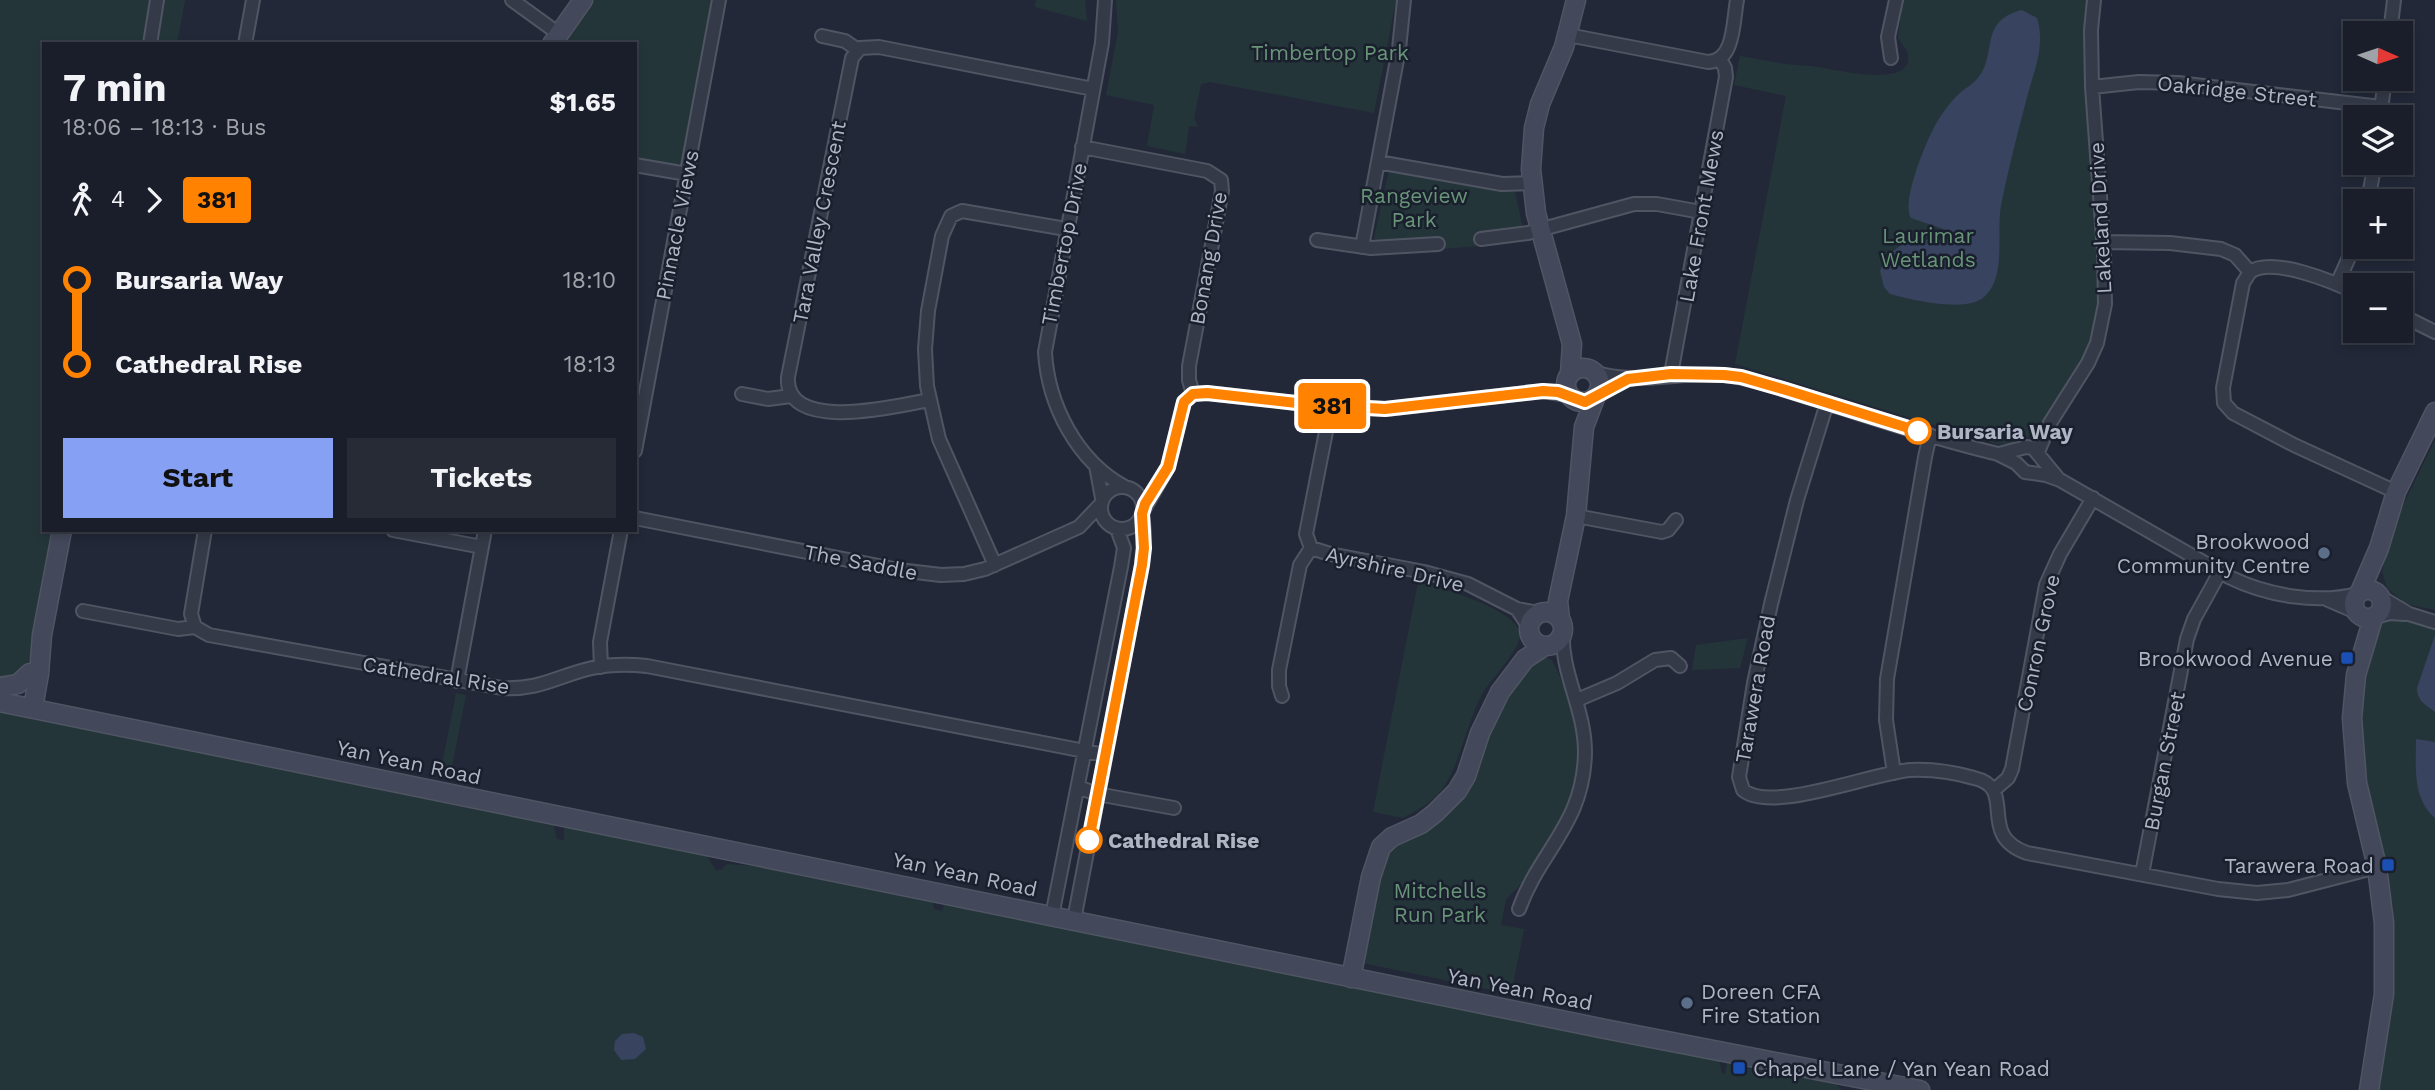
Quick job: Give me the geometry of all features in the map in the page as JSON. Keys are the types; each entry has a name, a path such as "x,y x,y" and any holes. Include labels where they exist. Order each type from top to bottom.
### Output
{"street":[{"path":"150,42 157,0"},
{"path":"245,42 253,0"},
{"path":"512,0 555,39 583,0"},
{"name":"Pinnacle Views","path":"637,440 719,0"},
{"path":"1362,247 1399,49 1404,0"},
{"path":"1576,0 1568,35 1547,84 1534,128 1531,183 1572,344 1570,387 1584,427"},
{"path":"1568,35 1708,62 1720,59 1727,52 1737,0"},
{"path":"1891,58 1888,37 1896,0"},
{"name":"Lakeland Drive","path":"2032,451 2088,363 2099,335 2105,304 2092,87 2091,30 2094,0"},
{"path":"2391,21 2394,0"},
{"name":"Timbertop Drive","path":"1102,3 1102,43 1047,328 1046,377 1064,423 1096,466 1113,480 1129,488"},
{"path":"822,36 845,41 858,50 864,46 879,47 1093,89"},
{"name":"Tara Valley Crescent","path":"791,396 788,377 850,64 858,50"},
{"name":"Lake Front Mews","path":"1671,374 1726,77 1720,59"},
{"name":"Oakridge Street","path":"2092,87 2139,82 2178,83 2343,107"},
{"name":"Bonang Drive","path":"1082,148 1207,171 1214,173 1221,180 1222,191 1189,366 1193,394"},
{"path":"1378,162 1502,184 1531,183"},
{"path":"637,165 687,174"},
{"path":"1481,239 1541,229 1634,204 1657,204 1701,212"},
{"path":"995,565 947,458 929,400 925,366 928,312 942,236 951,215 962,211 1066,229"},
{"path":"1317,240 1381,248 1438,244"},
{"path":"2103,242 2170,243 2221,249 2235,256 2250,272"},
{"path":"2337,284 2348,259"},
{"path":"2343,287 2314,276 2267,267 2255,268 2250,272 2243,283 2223,388 2224,403 2245,420 2396,492"},
{"path":"2413,321 2435,332"},
{"path":"1519,909 1526,891 1570,820 1578,797 1585,752 1584,731 1565,663 1558,601 1559,586 1576,516 1584,427 1600,385 1572,344"},
{"path":"1570,387 1580,368 1628,379 1671,374 1741,377 1998,454 2016,463 2021,470 2060,480 2220,572 2253,587 2326,600 2366,615 2409,614 2435,622"},
{"path":"1570,387 1585,402 1628,379"},
{"path":"1115,528 1123,529 1135,525 1142,513 1171,457 1184,402 1193,394 1222,394 1331,406 1395,408 1570,387"},
{"path":"742,394 768,399 791,396 804,405 849,413 929,400"},
{"name":"Tarawera Road","path":"1826,403 1797,500 1754,682 1739,777 1743,790 1748,795 1777,798 1894,772 1923,770 1958,774 1986,782 1994,790"},
{"path":"1282,696 1279,670 1300,565 1311,548 1306,534 1331,406"},
{"path":"2366,615 2354,601 2379,548 2396,492 2435,412"},
{"path":"1894,772 1886,720 1887,679 1930,435"},
{"path":"1998,454 2032,451"},
{"path":"2016,463 2017,455 2032,451"},
{"path":"2029,472 2038,467 2032,451"},
{"path":"2032,451 2060,480"},
{"name":"Timbertop Drive","path":"1096,466 1101,502"},
{"path":"1052,915 1123,556 1123,541 1115,528 1103,519 1101,502 1112,489 1129,488 1162,478"},
{"path":"1074,920 1142,565 1144,531 1141,498 1129,488"},
{"name":"Conron Grove","path":"1994,790 2008,778 2012,769 2049,578 2093,498"},
{"name":"The Saddle","path":"637,518 922,574 964,574 995,565 1079,527 1101,502"},
{"path":"1576,516 1662,531 1668,530 1676,520"},
{"name":"The Saddle","path":"1079,527 1115,528"},
{"path":"28,707 39,674 42,635 62,532"},
{"path":"195,627 191,607 205,532"},
{"path":"403,532 482,547"},
{"path":"457,681 485,532"},
{"path":"601,667 600,642 621,532"},
{"name":"Ayrshire Drive","path":"1311,548 1449,578 1492,595 1535,622"},
{"path":"2366,615 2381,610 2376,584 2379,548"},
{"name":"Burgan Street","path":"2142,874 2187,639 2194,619 2220,572"},
{"path":"1525,659 1535,622 1550,605 1559,586"},
{"path":"2326,600 2368,590 2409,614"},
{"name":"Cathedral Rise","path":"83,611 178,629 195,627 209,635 502,688 526,688 601,667 621,664 647,666 1105,755"},
{"path":"1351,978 1371,877 1381,847 1392,837 1420,824 1435,813 1457,791 1466,776 1500,692 1525,659 1558,641 1561,625 1552,613 1535,622"},
{"path":"2366,615 2361,629 2361,653 2352,695 2353,741 2357,783 2377,867 2382,904 2385,971 2381,1017 2369,1090"},
{"path":"1535,622 1535,642 1558,653 1565,663"},
{"path":"28,707 30,673 42,635"},
{"path":"1577,700 1617,683 1662,658 1671,658 1680,666"},
{"path":"0,687 18,684 30,673"},
{"name":"Yan Yean Road","path":"0,702 1052,915 1853,1084 1920,1090"},
{"path":"1078,786 1097,794 1174,808"},
{"path":"1994,790 1999,830 2003,838 2026,853 2218,889 2257,893 2288,890 2377,867"}],"green space":[{"path":"0,0 153,0 146,42 42,42 42,532 56,532 28,665 25,671 0,683"},
{"path":"161,0 185,0 177,42 154,42"},
{"path":"594,0 713,0 685,155 680,163 672,166 637,159 637,42 560,42"},
{"path":"1036,0 1085,0 1087,21 1035,7"},
{"name":"Timbertop Park","path":"1116,0 1396,0 1374,113 1210,82 1201,84 1194,118 1198,127 1189,126 1185,154 1147,146 1154,105 1106,95 1118,32"},
{"name":"Laurimar Wetlands","path":"1903,0 2087,0 2085,81 2100,299 2096,323 2077,369 2039,425 2016,444 1996,444 1735,364 1786,96 1734,85 1740,56 1868,75 1886,75 1899,71 1907,64 1907,51 1898,38"},
{"name":"Rangeview Park","path":"1389,170 1515,192 1523,229 1479,234 1478,246 1442,249 1440,237 1379,243 1374,238"},
{"path":"2435,440 2435,610 2406,604 2387,588 2382,571 2395,522"},
{"name":"Mitchells Run Park","path":"1418,582 1492,608 1515,624 1520,633 1512,654 1484,691 1446,783 1430,801 1403,818 1373,812"},
{"path":"2396,618 2435,626 2435,1090 2374,1090 2392,963 2393,910 2381,844 2366,786 2357,694 2379,626"},
{"path":"1748,638 1740,668 1692,670 1696,645"},
{"name":"Mitchells Run Park","path":"1536,653 1552,660 1564,686 1577,733 1578,755 1569,800 1559,823 1527,875 1506,899 1501,925 1524,929 1511,994 1363,963 1381,870 1388,851 1394,842 1431,824 1490,721"},
{"path":"456,693 466,695 450,777 440,775"},
{"path":"0,710 552,820 557,839 564,840 564,823 703,853 716,871 728,864 787,869 932,900 934,909 942,911 945,902 1719,1059 1722,1074 1725,1074 1727,1063 1731,1061 1751,1069 1812,1075 1834,1083 1842,1090 0,1090"}],"water":[{"path":"2022,10 2037,18 2039,50 2001,205 1996,278 1984,297 1965,304 1938,304 1890,294 1884,287 1880,271 1886,257 1906,241 1958,238 1952,232 1911,218 1909,198 1912,183 1929,137 1940,117 1984,69 1991,39 1999,22"},
{"path":"2435,635 2435,712 2420,699 2417,688"},
{"path":"2416,739 2435,742 2435,818 2422,801 2419,792"},
{"path":"634,1033 643,1037 646,1049 635,1059 621,1060 614,1050 615,1041 622,1034"}],"bus line":[{"name":"381","path":"1089,840 1142,565 1142,514 1149,496 1168,467 1181,410 1184,402 1193,394 1385,409 1543,391 1558,392 1585,402 1628,379 1671,374 1724,375 1741,377 1918,431"}],"place":[{"name":"Bursaria Way","path":"1918,431"},
{"name":"Brookwood Community Centre","path":"2324,553"},
{"name":"Brookwood Avenue","path":"2347,658"},
{"name":"Cathedral Rise","path":"1089,840"},
{"name":"Tarawera Road","path":"2388,865"},
{"name":"Doreen CFA Fire Station","path":"1687,1003"},
{"name":"Chapel Lane / Yan Yean Road","path":"1739,1068"}]}
